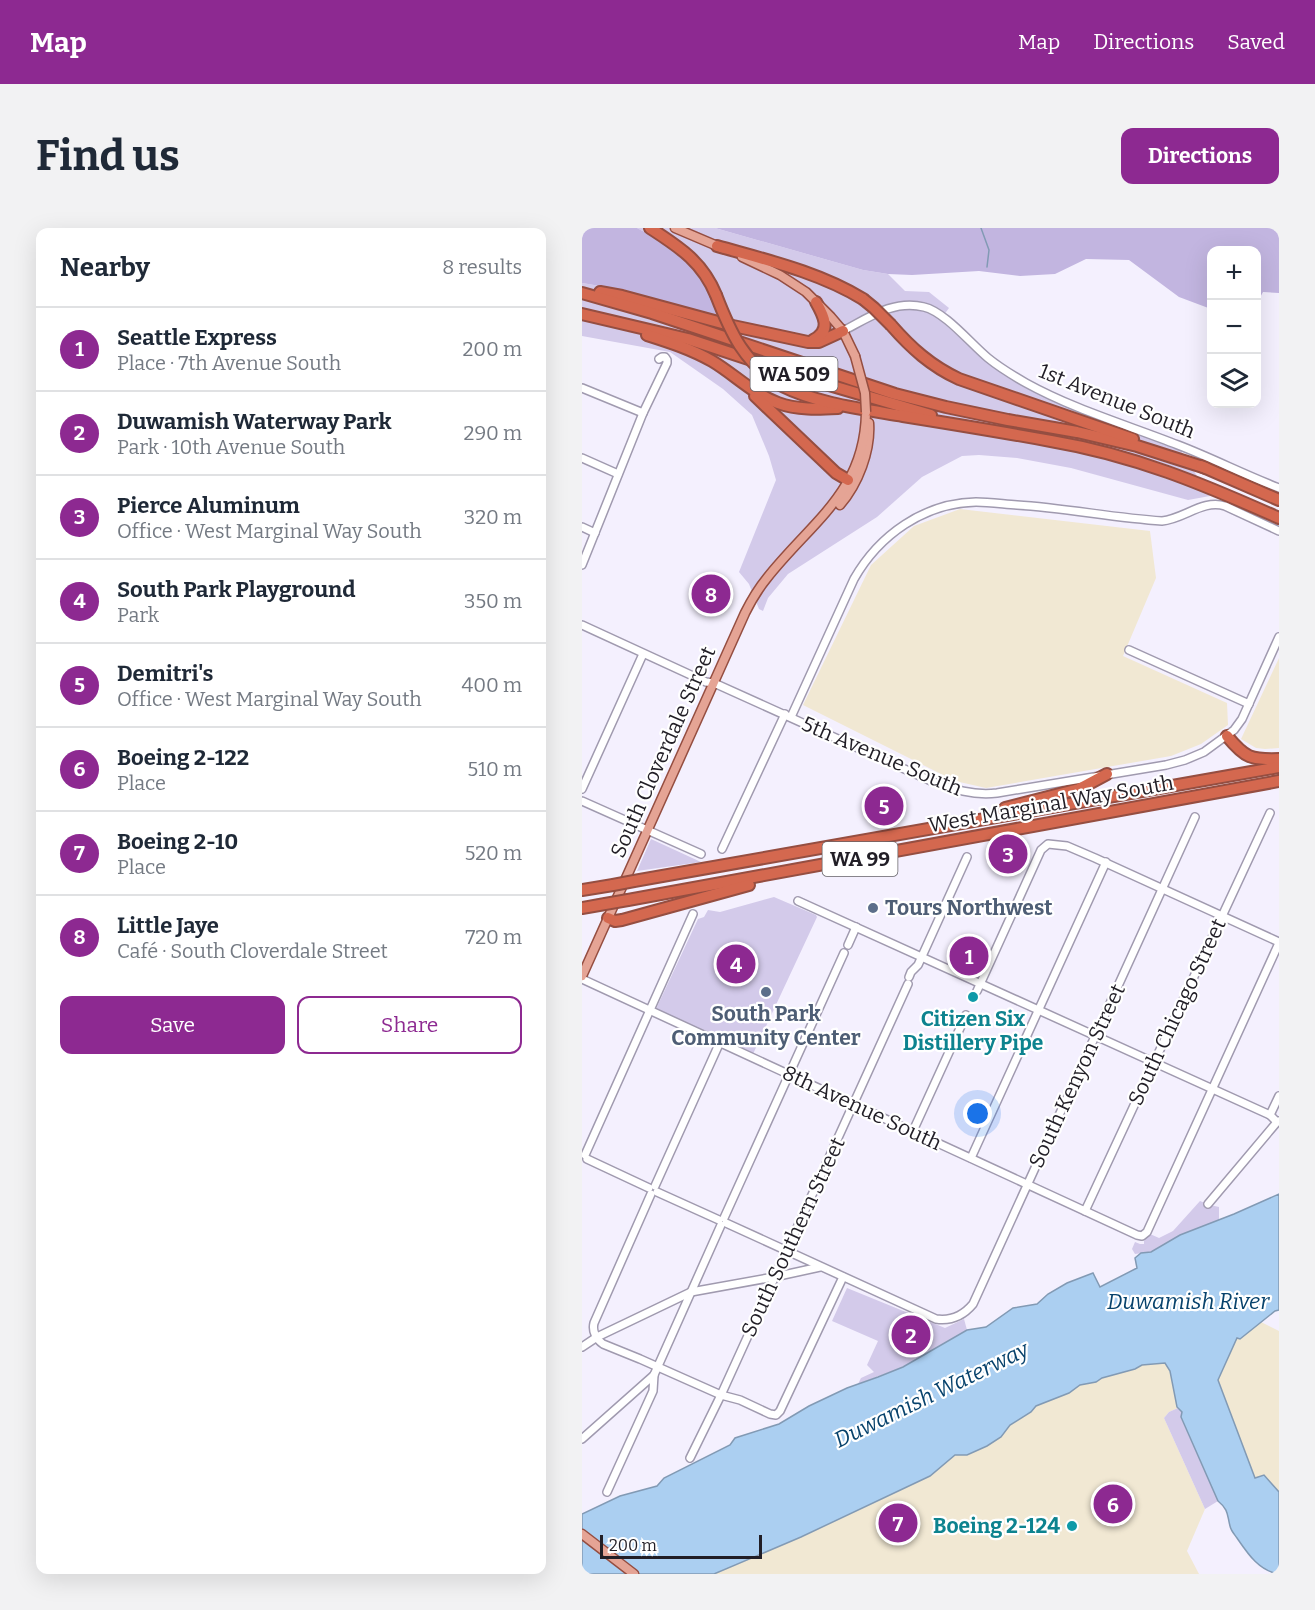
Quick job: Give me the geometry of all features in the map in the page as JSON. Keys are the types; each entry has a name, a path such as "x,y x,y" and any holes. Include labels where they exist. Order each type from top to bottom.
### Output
{"highway":[{"path":"650,228 683,250 699,265 712,284 731,332 749,360 759,370 780,385 803,395 862,414"},
{"path":"717,246 801,270 850,292 874,308 926,361 958,379 1113,431 1206,468"},
{"path":"582,291 622,296 694,316 808,342 819,342 843,331"},
{"name":"WA 509","path":"582,291 895,394 958,410 1121,442 1206,468 1279,500"},
{"path":"808,342 820,336 825,329 824,320 816,302"},
{"name":"WA 509","path":"582,314 687,339 812,380 980,429 1053,441 1120,456 1190,479 1279,518"},
{"path":"607,320 690,350 710,360 768,399 786,405 980,429"},
{"path":"730,374 836,473 848,480"},
{"path":"1227,736 1248,756 1258,759 1279,759"},
{"name":"West Marginal Way South","path":"582,890 1279,767"},
{"path":"907,833 1053,797 1079,789 1107,774"},
{"name":"West Marginal Way South","path":"582,908 1279,781"},
{"path":"608,918 615,921 622,920 806,869"}],"main road":[{"path":"675,228 780,275 806,292 843,331"},
{"name":"South Cloverdale Street","path":"582,977 751,603 766,579 832,506 848,480 860,452 865,393 855,356 843,331"},
{"name":"South Cloverdale Street","path":"790,553 801,547 851,490 861,467 869,438 870,424 862,414"},
{"path":"582,1534 634,1574"}],"street":[{"name":"1st Avenue South","path":"843,331 898,305 929,308 993,362 1044,393 1196,452 1279,488"},
{"path":"582,565 643,413 665,366"},
{"path":"582,388 643,413"},
{"path":"582,458 618,474"},
{"path":"722,849 854,579 874,550 899,527 920,516 952,505 975,502 1162,521 1182,516 1206,505 1217,504 1279,531"},
{"path":"582,527 595,532"},
{"name":"5th Avenue South","path":"582,625 931,781 972,794 986,794 1166,765 1185,760 1211,748 1227,736"},
{"path":"1227,736 1239,724 1279,637"},
{"path":"1129,650 1249,704"},
{"path":"582,789 644,654"},
{"path":"582,801 701,854"},
{"name":"South Chicago Street","path":"1085,1211 1270,813"},
{"name":"South Kenyon Street","path":"843,1277 936,1319 945,1320 961,1314 973,1304 1195,817"},
{"path":"977,991 1041,850 1048,844 1067,846 1106,862 1279,943 1212,1090"},
{"name":"South Southern Street","path":"690,1458 967,857"},
{"path":"971,1158 1106,862"},
{"path":"798,901 1270,1115 1278,1121 1208,1204"},
{"path":"693,914 583,1159 653,1190 843,1277 780,1411 776,1414 770,1414 740,1400 721,1395 603,1344 593,1331 594,1323 653,1190 720,1042"},
{"path":"848,945 856,927"},
{"path":"582,1438 654,1375 844,953"},
{"name":"8th Avenue South","path":"582,977 1142,1236 1147,1232 1212,1090"},
{"path":"913,1131 966,1015"},
{"path":"1270,1115 1279,1096"},
{"path":"583,1343 691,1292 820,1267"},
{"path":"607,1492 653,1391 654,1375"}],"shaded area":[{"path":"582,228 637,228 678,252 700,275 721,321 624,290 582,283"},
{"path":"637,228 715,228 863,270 888,274 905,291 929,292 949,308 940,320 986,361 1016,381 1068,407 1181,451 1210,496 1188,500 1071,468 1017,458 962,456 922,477 877,517 788,574 768,598 763,611 759,609 749,584 739,572 776,480 752,415 723,389 670,352 582,336 582,283 624,290 721,320 658,239"},
{"path":"715,228 1279,228 1279,293 1263,292 1261,296 1261,246 1207,246 1207,308 1179,297 1129,260 1086,259 1055,274 1020,276 979,271 912,275 863,270"},
{"path":"960,509 1150,531 1156,578 1123,656 1227,703 1228,725 1201,744 1171,756 986,788 955,781 803,705 871,565 914,526"},
{"path":"1279,658 1279,748 1256,748 1241,739"},
{"path":"651,839 701,862 637,871"},
{"path":"774,897 817,917 753,1054 656,1009 698,919 704,917 708,910 720,912"},
{"path":"1200,1201 1219,1207 1219,1220 1181,1235 1151,1252 1135,1254 1132,1249 1135,1242 1144,1244 1150,1234 1159,1238 1173,1231"},
{"path":"847,1288 945,1328 964,1319 967,1330 903,1367 858,1384 861,1378 874,1372 867,1365 878,1341 832,1321"},
{"path":"1261,1322 1279,1331 1279,1492 1264,1475 1255,1478 1218,1380 1237,1338 1240,1339"},
{"path":"1158,1362 1165,1363 1170,1370 1178,1408 1169,1412 1164,1418 1205,1509 1187,1551 1199,1574 714,1574 801,1537 930,1476 955,1455 967,1455 1001,1437 1010,1425 1031,1412 1036,1406 1069,1393 1080,1385"},
{"path":"1178,1408 1182,1412 1181,1418 1218,1501 1205,1509 1164,1418 1169,1412"}],"water":[{"name":"Duwamish River","path":"1279,1194 1279,1310 1240,1339 1237,1338 1218,1380 1255,1478 1264,1475 1279,1492 1279,1574 1260,1566 1231,1530 1226,1510 1218,1501 1181,1417 1182,1412 1177,1407 1170,1371 1165,1363 1142,1365 1096,1382 1080,1385 1069,1393 1036,1406 1031,1412 1010,1425 1001,1437 987,1446 967,1455 955,1455 930,1476 801,1537 714,1574 582,1574 582,1514 620,1496 657,1486 664,1478 730,1445 735,1438 779,1424 809,1406 847,1388 903,1367 967,1330 986,1327 1013,1308 1037,1304 1048,1294 1067,1283 1093,1273 1100,1287 1137,1268 1135,1258 1141,1253 1151,1252 1180,1235"}],"waterway":[{"path":"981,228 989,250 987,267"}],"place":[{"name":"Little Jaye","path":"711,594"},
{"name":"Demitri's","path":"884,806"},
{"name":"Pierce Aluminum","path":"1008,854"},
{"name":"Tours Northwest","path":"873,908"},
{"name":"Seattle Express","path":"969,956"},
{"name":"South Park Playground","path":"736,964"},
{"name":"South Park Community Center","path":"766,992"},
{"name":"Citizen Six Distillery Pipe","path":"973,997"},
{"name":"Duwamish Waterway Park","path":"911,1335"},
{"name":"Boeing 2-122","path":"1113,1504"},
{"name":"Boeing 2-10","path":"898,1523"},
{"name":"Boeing 2-124","path":"1072,1526"}],"water label":[{"name":"Duwamish Waterway","path":"931,1394"}]}
